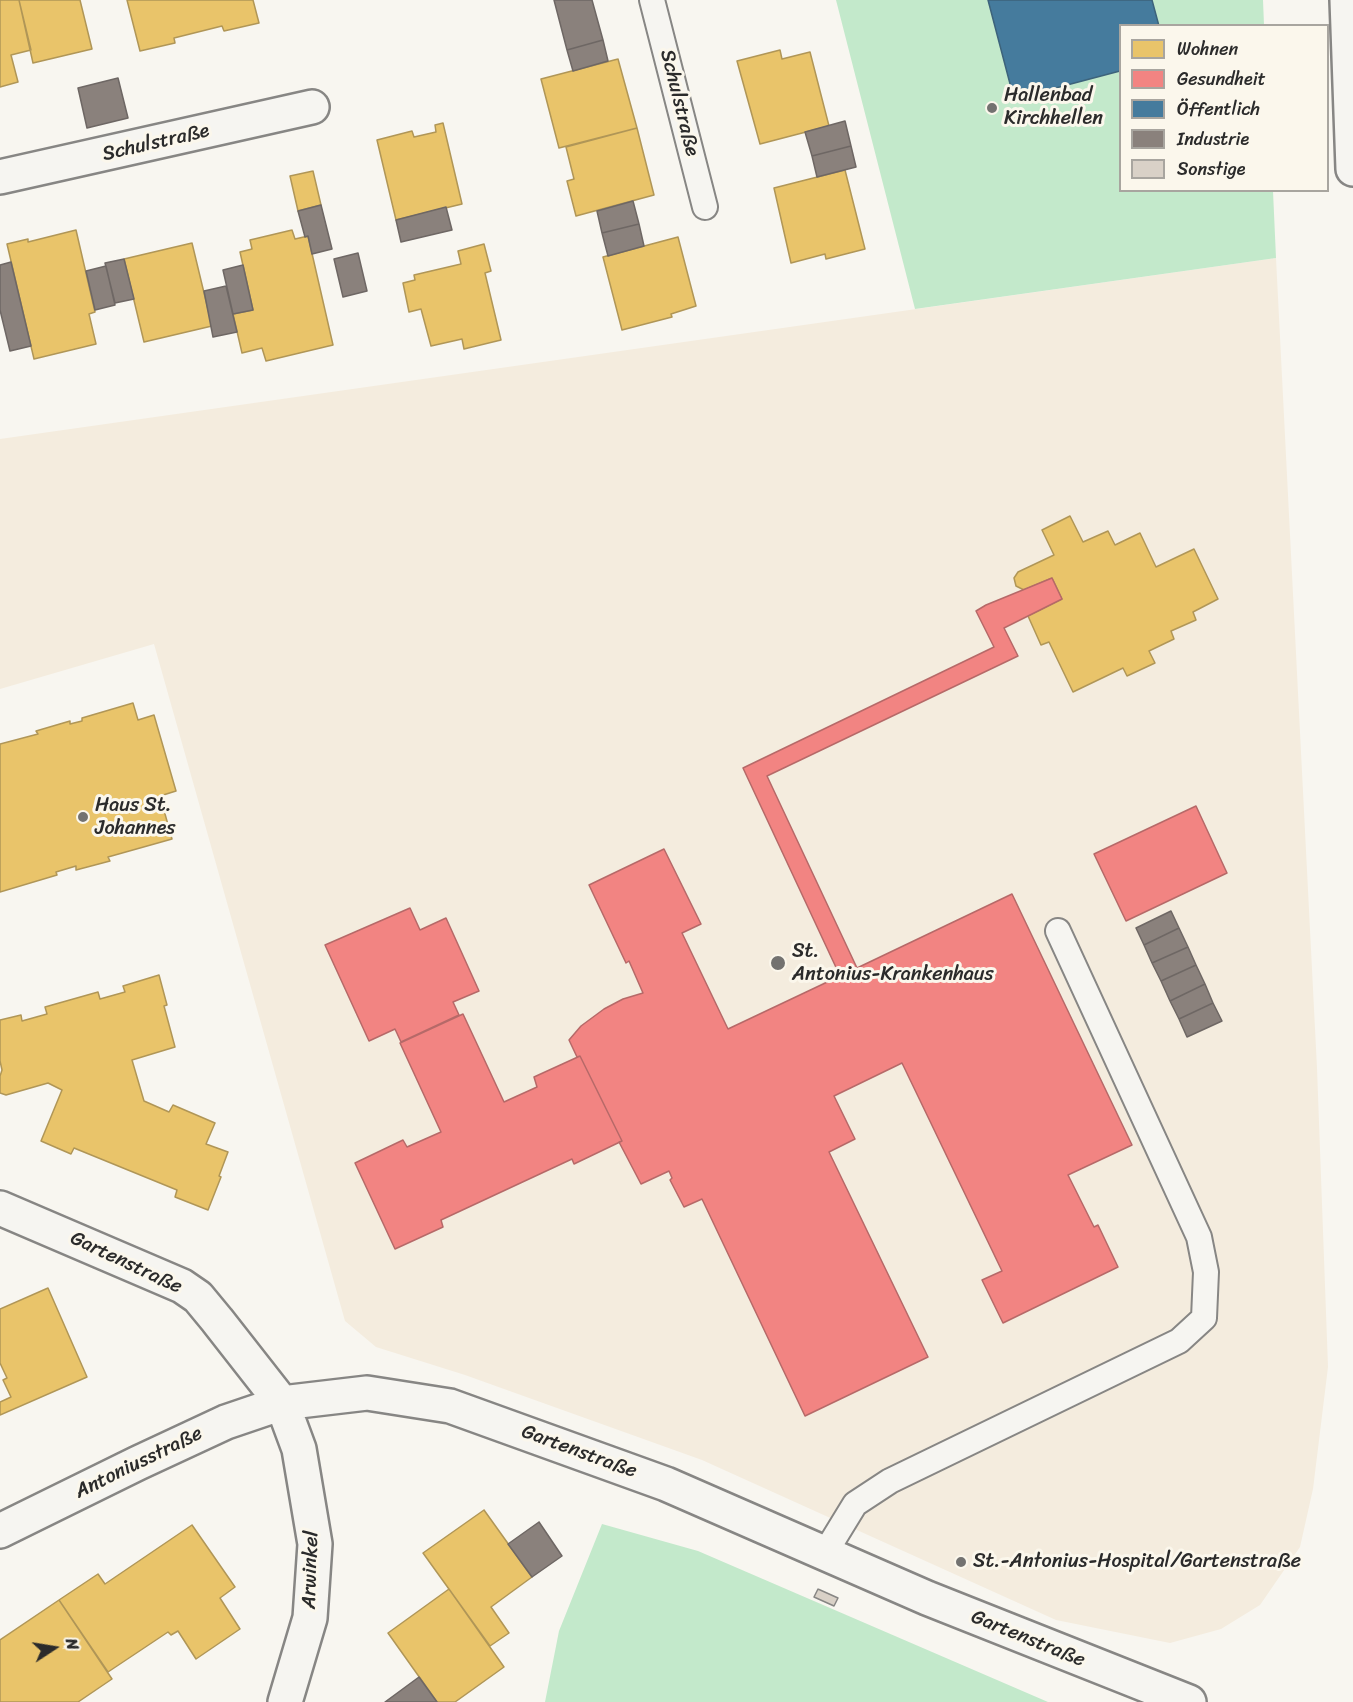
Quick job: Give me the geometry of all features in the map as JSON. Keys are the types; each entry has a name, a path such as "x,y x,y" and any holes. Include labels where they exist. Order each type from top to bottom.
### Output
{"street":[{"path":"1347,0 1353,169"},
{"name":"Schulstraße","path":"0,177 312,107"},
{"name":"Gartenstraße","path":"0,1208 182,1286 198,1297 282,1403 367,1393 450,1406 666,1484 927,1598 1189,1702"},
{"name":"Antoniusstraße","path":"0,1531 226,1422 282,1403"},
{"name":"Arwinkel","path":"282,1403 299,1449 315,1544 310,1618 285,1702"}],"lane":[{"name":"Schulstraße","path":"652,0 705,207"},
{"path":"825,1552 855,1504 890,1481 1179,1341 1204,1318 1206,1272 1199,1237 1058,931"}],"shaded area":[{"name":"St. Antonius-Krankenhaus","path":"1276,258 1317,1068 1328,1367 1313,1489 1300,1547 1260,1605 1221,1629 1170,1643 1056,1620 702,1460 465,1375 376,1347 345,1321 154,644 0,689 0,439"}],"green space":[{"name":"Hallenbad Kirchhellen","path":"836,0 1263,0 1264,24 1119,24 1119,192 1273,192 1276,258 915,309"},
{"path":"602,1524 698,1551 1048,1702 545,1702 559,1631"}],"building: Wohnen":[{"path":"0,0 19,0 31,50 11,55 18,82 0,87"},
{"path":"19,0 80,0 92,49 33,63"},
{"path":"127,0 253,0 259,23 224,31 222,26 174,38 175,43 140,51"},
{"path":"780,50 782,59 810,52 829,126 760,144 737,61"},
{"path":"618,59 637,128 559,148 541,79"},
{"path":"443,123 462,204 396,220 377,140 412,131 414,137 436,132 435,125"},
{"path":"637,128 654,195 576,216 567,181 574,179 566,147"},
{"path":"845,170 865,249 826,259 825,254 791,263 774,188"},
{"path":"313,171 321,205 298,211 290,176"},
{"path":"76,230 95,312 89,314 96,344 34,359 7,244 28,239 28,242"},
{"path":"292,230 295,239 308,236 333,345 266,361 262,348 242,353 233,314 253,310 240,252 252,249 250,240"},
{"path":"678,237 696,306 671,314 672,317 622,330 603,257"},
{"path":"192,243 212,326 144,342 124,259"},
{"path":"484,244 491,271 485,273 501,340 464,349 462,339 431,346 421,309 409,312 403,283 415,280 414,275 461,264 458,251"},
{"path":"1070,516 1083,542 1108,531 1115,545 1140,533 1156,567 1194,549 1218,599 1193,612 1196,620 1171,631 1174,639 1149,651 1155,663 1127,676 1123,668 1073,692 1049,642 1041,645 1028,616 1062,599 1052,578 1024,590 1016,586 1014,578 1018,572 1054,555 1042,530"},
{"name":"Haus St. Johannes","path":"133,703 138,720 154,715 176,791 160,796 172,839 108,857 110,861 76,870 76,866 56,872 57,875 0,892 0,744 38,734 36,731 70,721 70,724 82,721 82,718"},
{"path":"159,975 167,1005 164,1006 175,1047 132,1060 144,1101 169,1112 173,1105 215,1123 206,1144 228,1152 208,1210 175,1197 177,1190 74,1148 71,1154 41,1141 62,1090 48,1083 6,1095 0,1093 2,1070 0,1020 21,1015 22,1021 47,1014 45,1007 98,992 100,999 125,992 123,986"},
{"path":"48,1288 87,1377 0,1415 0,1402 11,1397 3,1380 7,1378 0,1363 0,1309"},
{"path":"484,1510 532,1577 491,1607 509,1633 490,1646 423,1553"},
{"path":"192,1525 235,1587 220,1598 240,1629 196,1659 178,1631 171,1635 168,1632 108,1672 59,1600 98,1574 105,1584"},
{"path":"449,1589 504,1667 455,1702 437,1702 388,1633"},
{"path":"59,1600 112,1679 78,1702 0,1702 0,1640"}],"building: Gesundheit":[{"path":"1052,578 1062,599 1004,628 1018,656 767,776 857,968 1012,894 1132,1145 1068,1175 1094,1227 1098,1225 1118,1267 1003,1323 982,1280 1002,1271 902,1063 834,1096 855,1139 829,1152 928,1357 805,1416 702,1199 684,1207 670,1180 672,1178 669,1171 641,1184 580,1056 577,1057 569,1040 581,1026 604,1009 623,999 643,993 589,885 664,849 701,924 682,933 728,1029 840,976 743,768 994,647 976,611"},
{"path":"1196,806 1227,873 1126,921 1094,854"},
{"path":"410,908 420,930 446,918 479,991 453,1002 459,1015 401,1042 395,1029 369,1041 325,945"},
{"path":"463,1014 504,1102 537,1087 534,1077 580,1056 622,1141 574,1164 572,1159 441,1220 443,1227 395,1249 355,1163 403,1140 407,1147 441,1132 400,1043"}],"building: Öffentlich":[{"path":"988,0 1152,0 1158,24 1119,24 1119,71 1014,99"}],"building: Industrie":[{"path":"554,0 592,0 603,40 567,50"},
{"path":"603,40 608,61 573,71 567,50"},
{"path":"118,78 128,118 87,128 78,88"},
{"path":"845,121 851,146 812,156 805,132"},
{"path":"851,146 856,167 817,177 812,156"},
{"path":"633,201 639,224 602,233 597,211"},
{"path":"321,205 332,249 312,254 298,211"},
{"path":"446,207 452,230 401,242 396,220"},
{"path":"639,224 644,246 608,256 602,233"},
{"path":"358,253 367,291 343,297 334,259"},
{"path":"124,259 134,299 115,303 105,263"},
{"path":"11,262 31,346 10,351 0,310 0,265"},
{"path":"243,265 253,310 233,314 223,270"},
{"path":"106,266 115,305 95,310 86,271"},
{"path":"226,286 237,332 213,337 204,291"},
{"path":"1171,911 1179,928 1144,945 1136,928"},
{"path":"1179,928 1188,947 1152,963 1144,945"},
{"path":"1188,947 1196,965 1161,981 1152,963"},
{"path":"1196,965 1205,984 1170,1001 1161,981"},
{"path":"1205,984 1213,1003 1179,1019 1170,1001"},
{"path":"1213,1003 1222,1021 1187,1037 1179,1019"},
{"path":"539,1522 562,1556 532,1577 508,1544"},
{"path":"419,1677 437,1702 385,1702"}],"building: Sonstige":[{"path":"818,1589 838,1598 834,1606 814,1597"}],"place":[{"name":"Hallenbad Kirchhellen","path":"992,108"},
{"name":"Haus St. Johannes","path":"83,817"},
{"name":"St. Antonius-Krankenhaus","path":"778,963"},
{"name":"St.-Antonius-Hospital/Gartenstraße","path":"961,1562"}]}
